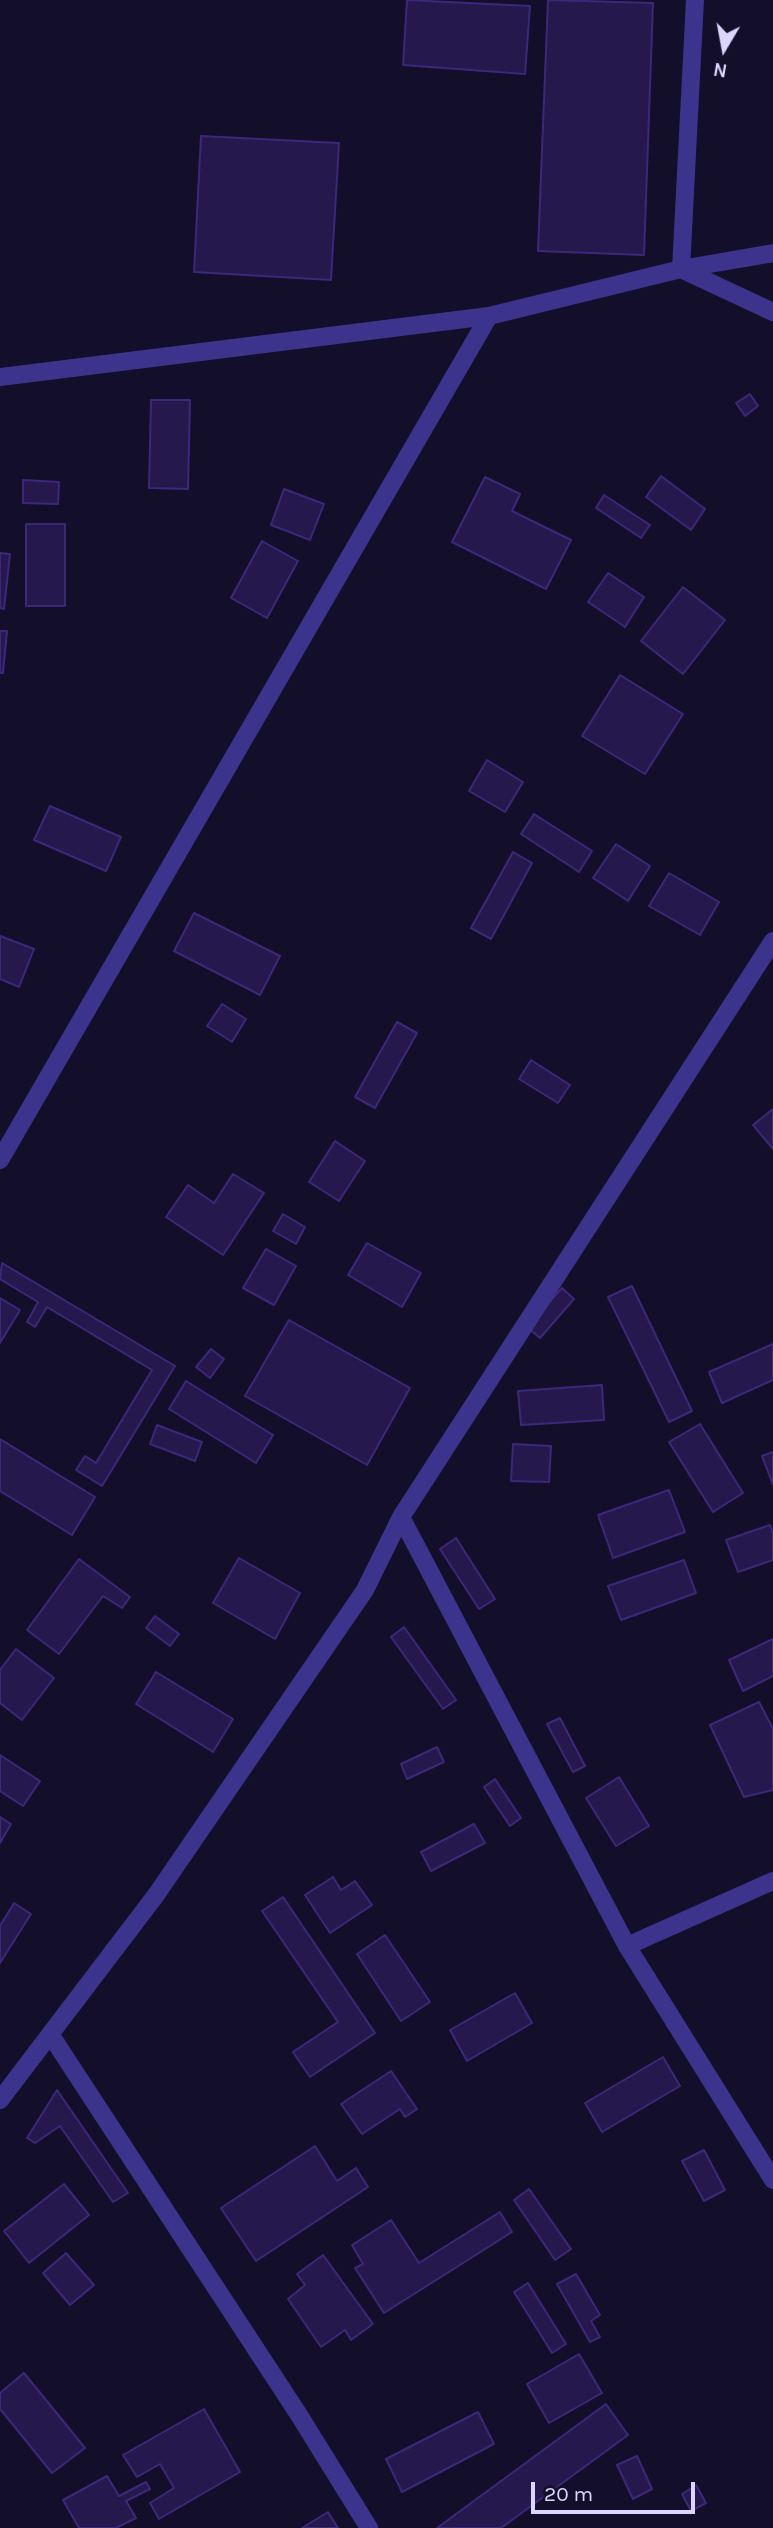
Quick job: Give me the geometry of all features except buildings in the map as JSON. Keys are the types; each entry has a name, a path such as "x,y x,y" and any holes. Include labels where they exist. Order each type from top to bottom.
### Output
{"street":[{"path":"681,269 695,0"},
{"path":"0,377 489,316 681,269 773,253"},
{"path":"681,269 773,312"},
{"path":"0,1160 489,316"},
{"path":"0,2100 156,1895 365,1590 401,1517 773,940"},
{"path":"401,1517 627,1947 773,2180"},
{"path":"627,1947 773,1881"},
{"path":"50,2034 299,2415 369,2528"}]}
